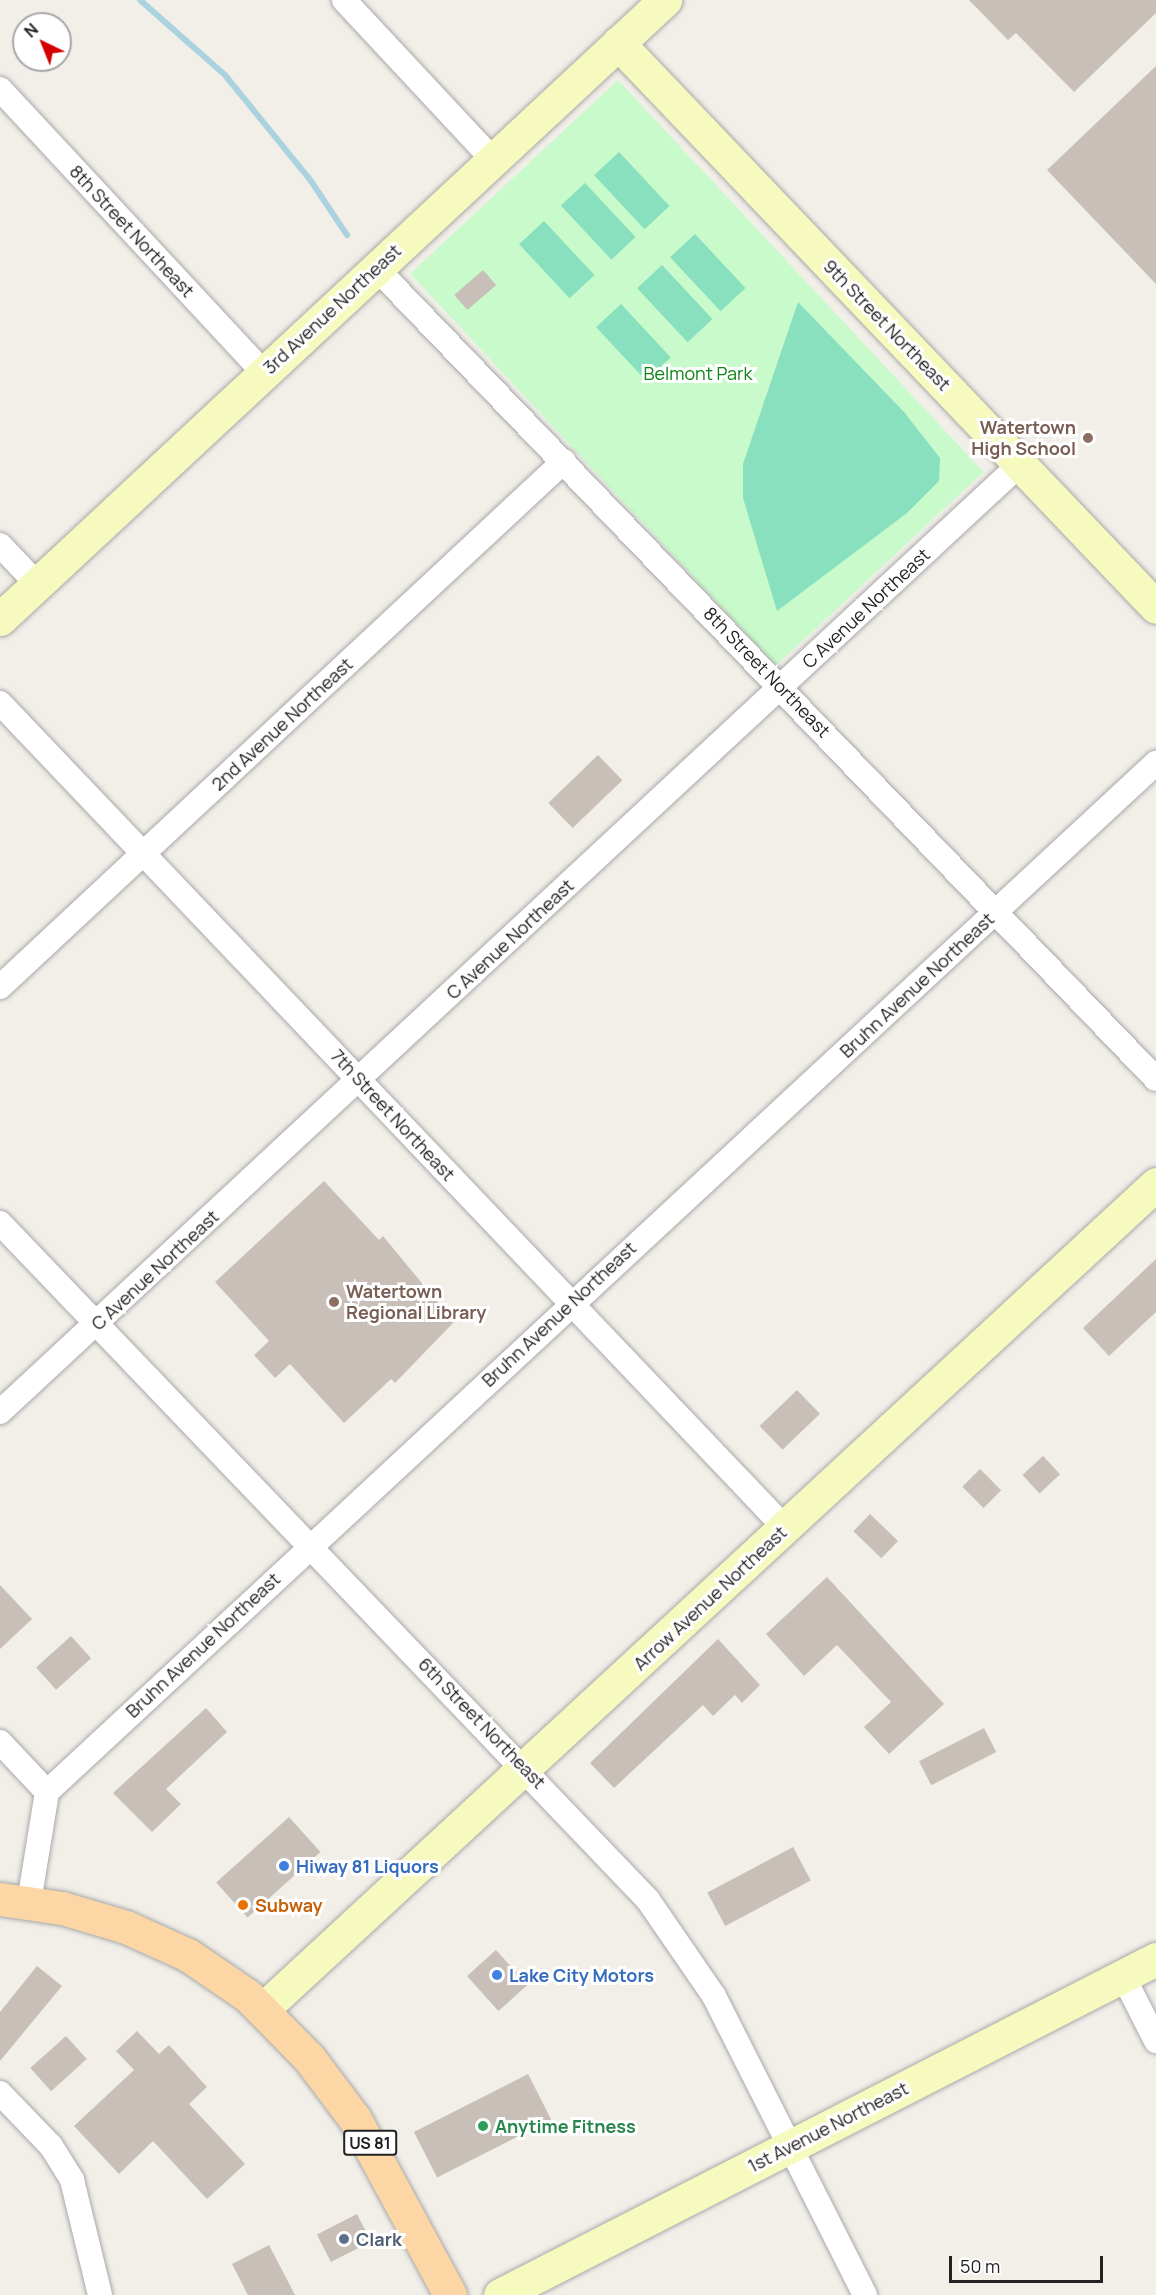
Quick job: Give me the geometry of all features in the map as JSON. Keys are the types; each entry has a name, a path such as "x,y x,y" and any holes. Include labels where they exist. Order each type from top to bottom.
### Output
{"main road":[{"name":"US 81","path":"15,1900 92,1916 156,1939 216,1972 263,2009 355,2119 450,2295"}],"street":[{"path":"344,0 493,160"},
{"name":"3rd Avenue Northeast","path":"0,620 665,0"},
{"name":"9th Street Northeast","path":"618,43 1156,607"},
{"name":"8th Street Northeast","path":"0,89 264,373"},
{"name":"8th Street Northeast","path":"376,268 997,910 1156,1079"},
{"name":"2nd Avenue Northeast","path":"0,987 564,461"},
{"name":"C Avenue Northeast","path":"0,1412 1019,465"},
{"path":"0,544 38,585"},
{"name":"7th Street Northeast","path":"0,703 785,1528"},
{"name":"Bruhn Avenue Northeast","path":"47,1792 309,1545 1156,763"},
{"name":"Arrow Avenue Northeast","path":"263,2009 1156,1185"},
{"name":"6th Street Northeast","path":"0,1223 526,1768 675,1934 714,1996 788,2147 865,2295"},
{"path":"0,1742 47,1792 15,1900"},
{"name":"1st Avenue Northeast","path":"500,2295 1156,1959"},
{"path":"1123,1976 1156,2041"},
{"path":"0,2093 51,2146 72,2180 100,2295"}],"green space":[{"name":"Belmont Park","path":"618,80 984,472 776,666 410,274"},
{"path":"619,152 669,206 645,229 594,175"},
{"path":"585,183 635,237 611,260 561,206"},
{"path":"544,221 594,275 570,298 519,244"},
{"path":"695,234 745,288 721,311 670,257"},
{"path":"662,265 712,319 688,342 637,288"},
{"path":"798,302 904,412 940,458 939,481 907,513 777,611 743,498 743,464"},
{"path":"621,304 671,357 646,381 596,327"}],"building":[{"path":"969,0 1156,0 1156,13 1074,92 1016,33 1008,40"},
{"path":"1156,66 1156,284 1047,170"},
{"path":"483,270 496,285 467,310 454,295"},
{"path":"598,755 622,780 573,828 548,803"},
{"name":"Watertown Regional Library","path":"324,1181 379,1240 383,1236 454,1322 395,1383 391,1379 344,1423 290,1364 275,1378 254,1355 269,1341 215,1282"},
{"path":"1156,1259 1156,1312 1109,1356 1083,1328"},
{"path":"797,1390 820,1414 783,1450 760,1426"},
{"path":"1043,1456 1060,1474 1040,1493 1023,1475"},
{"path":"980,1469 1001,1490 984,1508 962,1487"},
{"path":"870,1514 898,1541 881,1558 853,1531"},
{"path":"827,1577 944,1704 889,1754 864,1727 891,1702 837,1645 804,1676 766,1634"},
{"path":"0,1585 32,1619 0,1649"},
{"path":"71,1636 91,1658 56,1690 36,1667"},
{"path":"718,1639 760,1685 742,1703 735,1695 713,1716 703,1705 614,1788 590,1763"},
{"path":"206,1708 227,1732 166,1789 181,1804 152,1832 113,1793"},
{"path":"984,1728 996,1752 931,1785 919,1761"},
{"path":"289,1817 320,1852 248,1918 216,1883"},
{"path":"793,1847 811,1881 725,1926 707,1893"},
{"path":"496,1950 527,1985 498,2011 467,1976"},
{"path":"37,1966 62,1986 0,2061 0,2012"},
{"path":"137,2031 159,2054 169,2045 207,2087 189,2104 245,2164 207,2199 153,2141 119,2174 74,2126 134,2070 116,2051"},
{"path":"66,2036 87,2059 51,2091 30,2068"},
{"name":"Anytime Fitness","path":"528,2074 551,2119 437,2178 414,2132"},
{"name":"Clark","path":"357,2214 371,2242 331,2262 317,2234"},
{"path":"269,2245 295,2295 248,2295 232,2264"}],"waterway":[{"path":"140,0 225,75 311,181 347,235"}],"place":[{"name":"Watertown High School","path":"1088,438"},
{"name":"Watertown Regional Library","path":"334,1302"},
{"name":"Hiway 81 Liquors","path":"284,1866"},
{"name":"Subway","path":"243,1905"},
{"name":"Lake City Motors","path":"497,1975"},
{"name":"Anytime Fitness","path":"483,2126"},
{"name":"Clark","path":"344,2239"}]}
